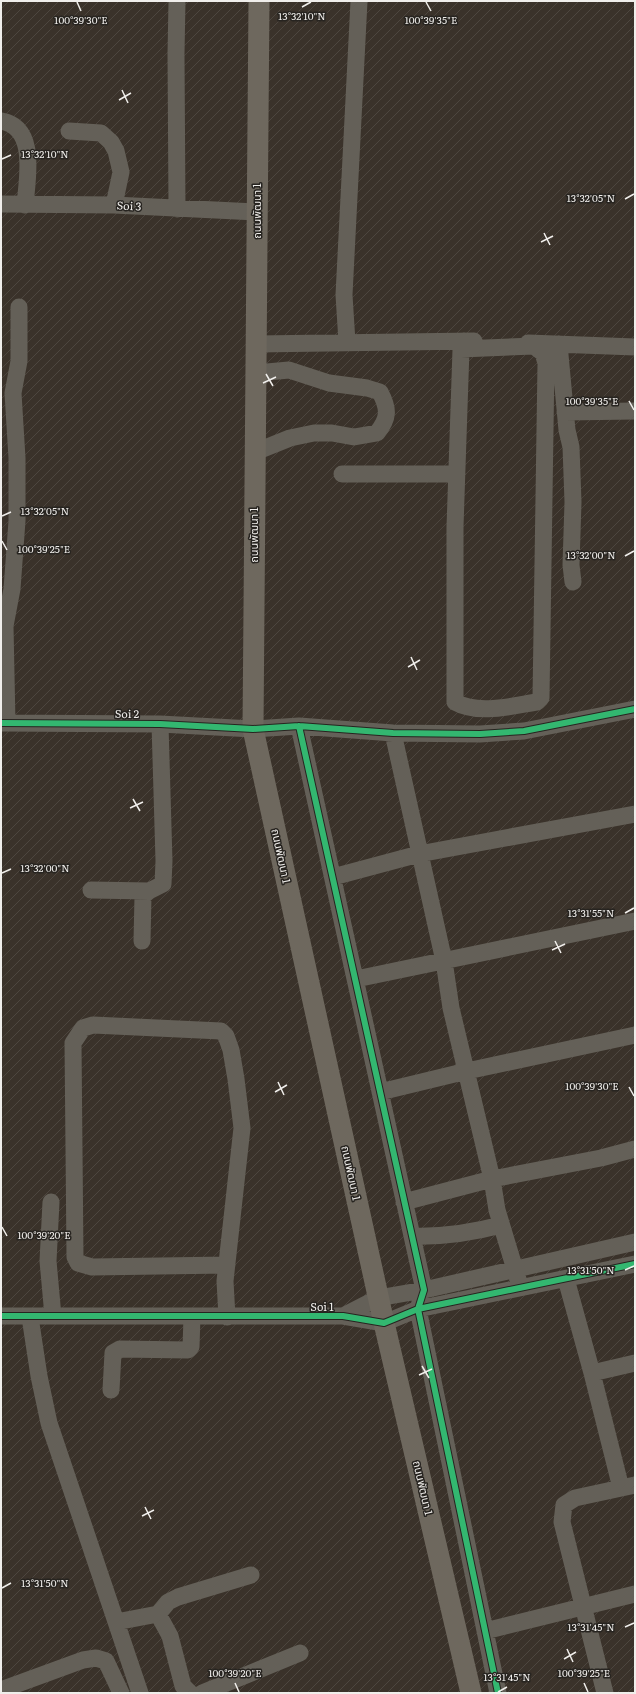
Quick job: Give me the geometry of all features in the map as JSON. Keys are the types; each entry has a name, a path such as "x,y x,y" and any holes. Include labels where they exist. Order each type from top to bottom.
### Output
{"main road":[{"name":"ถนนพัฒนา 1","path":"259,1 253,729 378,1298 471,1693"}],"street":[{"path":"177,1 176,54 178,209"},
{"path":"347,342 344,295 359,1"},
{"path":"1,121 7,122 23,135 28,152 25,205"},
{"path":"69,131 101,133 114,146 121,172 114,206"},
{"name":"Soi 3","path":"1,204 114,206 257,212"},
{"path":"4,723 5,626 12,589 17,521 17,458 13,393 19,361 19,307"},
{"path":"256,344 347,342 534,346 543,353 546,363 541,698 538,702 482,709 464,708 455,702 454,527 463,345"},
{"path":"463,345 559,344 635,347"},
{"path":"559,344 565,412 571,447 573,502 571,564 573,582"},
{"path":"255,452 290,438 314,433 332,433 354,437 377,433 385,423 387,405 380,392 367,388 329,383 289,370 256,373"},
{"path":"565,412 635,411"},
{"path":"342,474 457,474"},
{"name":"Soi 2","path":"4,723 160,724 253,729 300,726 393,732 480,734 524,730 635,709"},
{"path":"142,942 143,896 149,891 163,884 164,861 160,724"},
{"path":"300,726 424,1290 418,1309 498,1693"},
{"path":"393,732 444,961 451,1008 492,1179 501,1225 520,1286"},
{"path":"333,876 419,854 635,814"},
{"path":"91,890 149,891"},
{"path":"356,980 635,921"},
{"path":"227,1265 92,1267 78,1263 75,1257 73,1043 83,1028 93,1025 221,1031 226,1036 231,1050 242,1128 227,1265 225,1281 227,1317"},
{"path":"380,1092 635,1034"},
{"path":"404,1202 492,1179 601,1158 635,1149"},
{"path":"51,1202 48,1261 53,1316"},
{"path":"412,1236 439,1237 477,1232 501,1225"},
{"name":"Soi 1","path":"343,1316 378,1298 424,1290 635,1242"},
{"path":"384,1323 418,1309 520,1286 566,1279 635,1264"},
{"path":"566,1279 592,1373 628,1486 575,1498 564,1505 562,1522 605,1693"},
{"name":"Soi 1","path":"1,1316 343,1316 384,1323"},
{"path":"30,1317 39,1376 49,1423 140,1693"},
{"path":"111,1390 113,1353 120,1349 188,1350 191,1347 192,1317"},
{"path":"592,1373 635,1363"},
{"path":"116,1622 158,1614 168,1602 178,1597 252,1575"},
{"path":"485,1631 635,1594"},
{"path":"158,1614 170,1636 183,1686 190,1693"},
{"path":"202,1693 300,1653"},
{"path":"1,1690 83,1660 96,1658 106,1661 121,1693"}],"shaded area":[{"path":"1,1 635,1 635,1693 1,1693"}],"cycle path":[{"path":"1,723 160,724 253,729 299,726 393,733 480,734 524,731 635,709"},
{"path":"299,726 424,1290 418,1309 498,1693"},
{"path":"1,1316 343,1316 384,1323 418,1309 635,1264"}]}
